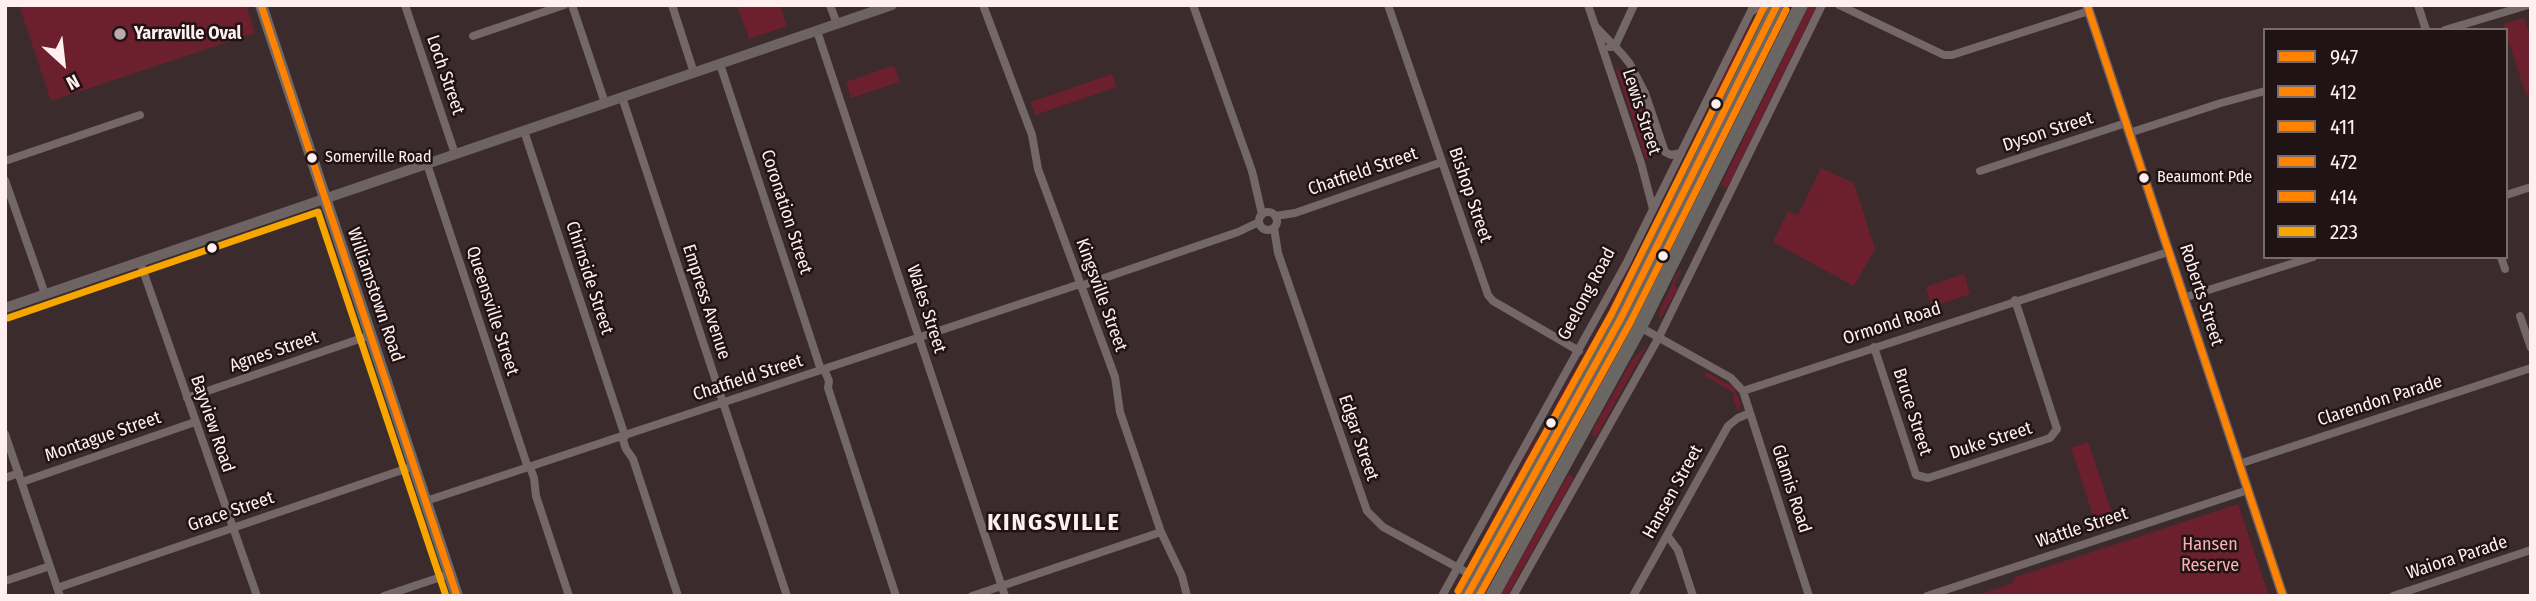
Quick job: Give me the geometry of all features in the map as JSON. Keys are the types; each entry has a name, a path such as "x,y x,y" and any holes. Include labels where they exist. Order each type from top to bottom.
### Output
{"highway":[{"path":"1477,578 1494,592 1640,327 1801,5"},
{"path":"1775,8 1784,25 1783,40"},
{"path":"1467,596 1621,318 1775,8"},
{"path":"1621,318 1640,327"}],"main road":[{"name":"Williamstown Road","path":"261,5 457,596"},
{"path":"5,308 892,5"},
{"name":"Roberts Street","path":"2088,8 2283,596"}],"street":[{"name":"Loch Street","path":"405,5 455,154"},
{"path":"473,36 564,5"},
{"path":"572,5 605,103"},
{"path":"672,5 694,73"},
{"path":"830,5 837,24"},
{"name":"Kingsville Street","path":"983,5 1032,135 1037,166 1115,377 1119,409 1161,532 1182,576 1187,596"},
{"name":"Edgar Street","path":"1193,5 1365,507 1380,525 1477,578"},
{"name":"Bishop Street","path":"1388,5 1491,299 1579,351"},
{"name":"Lewis Street","path":"1588,5 1651,193 1653,211"},
{"path":"1603,49 1615,46 1634,5"},
{"name":"Geelong Road","path":"1442,596 1579,351 1653,211 1754,5"},
{"path":"1514,596 1659,337 1822,5"},
{"path":"1839,5 1944,55 1952,55 2088,8"},
{"path":"2418,5 2425,28"},
{"path":"2452,28 2528,5"},
{"path":"1749,15 1760,6 1775,8"},
{"name":"Lewis Street","path":"1594,25 1626,58 1644,93 1665,150 1670,155 1681,153"},
{"name":"Wales Street","path":"817,31 1006,596"},
{"name":"Coronation Street","path":"720,64 828,381 828,388 896,596"},
{"name":"Dyson Street","path":"1980,171 2263,92"},
{"name":"Empress Avenue","path":"622,97 787,596"},
{"path":"5,160 140,115"},
{"name":"Chirnside Street","path":"524,131 626,449 633,457 678,596"},
{"name":"Chatfield Street","path":"426,502 1442,162"},
{"name":"Queensville Street","path":"427,164 534,478 536,496 569,596"},
{"path":"5,180 44,295"},
{"path":"2508,194 2531,187"},
{"name":"Ormond Road","path":"1743,391 2168,252"},
{"path":"2183,298 2307,259"},
{"path":"2502,259 2505,269"},
{"name":"Bayview Road","path":"140,262 257,596"},
{"name":"Duke Street","path":"1928,478 2050,438 2055,434 2057,426 2015,300"},
{"path":"2520,316 2531,348"},
{"path":"1640,327 1731,378 1743,391"},
{"name":"Agnes Street","path":"187,398 371,335"},
{"name":"Bruce Street","path":"1874,347 1914,471 1920,478 1928,478"},
{"name":"Clarendon Parade","path":"2239,464 2531,368"},
{"name":"Glamis Road","path":"1743,391 1809,596"},
{"name":"Hansen Street","path":"1633,596 1728,426 1750,413"},
{"name":"Montague Street","path":"5,478 20,477 195,422"},
{"path":"5,434 59,592"},
{"name":"Grace Street","path":"59,592 414,466"},
{"name":"Wattle Street","path":"1927,596 2248,490"},
{"path":"972,596 1161,532"},
{"path":"1667,535 1678,550 1693,596"},
{"name":"Waiora Parade","path":"2393,596 2531,550"},
{"path":"5,581 50,566"},
{"path":"384,596 450,574"}],"green space":[{"path":"19,5 246,5 255,33 51,101"},
{"path":"737,5 780,5 787,26 749,39"},
{"path":"1809,5 1817,5 1727,188 1721,185"},
{"path":"1764,12 1723,94 1717,98 1713,97 1748,28 1758,13"},
{"path":"2524,18 2531,39 2531,94 2526,95 2508,39 2508,28 2504,28 2503,24"},
{"path":"1776,24 1778,25 1774,39 1705,178 1703,172"},
{"path":"892,66 900,82 851,98 846,82"},
{"path":"1615,66 1639,96 1654,137 1646,140 1652,158 1646,160"},
{"path":"1112,74 1117,87 1035,115 1031,102"},
{"path":"1699,129 1703,131 1699,143 1686,161 1685,158"},
{"path":"1821,168 1854,183 1875,249 1854,286 1773,242 1788,211 1798,215"},
{"path":"1676,228 1681,231 1640,310 1646,288"},
{"path":"1648,233 1644,256 1560,411 1554,407 1603,321"},
{"path":"1679,270 1681,271 1674,286 1678,288 1659,321 1660,309"},
{"path":"1964,274 1970,294 1932,307 1926,287"},
{"path":"1647,345 1596,437 1592,435 1632,360"},
{"path":"1706,372 1734,387 1741,405 1738,411 1733,399 1734,393 1704,375"},
{"path":"1581,411 1584,413 1538,495 1524,512 1560,443"},
{"path":"1536,439 1539,440 1532,461 1484,546 1471,560"},
{"path":"2088,442 2115,522 2097,528 2071,448"},
{"path":"1568,475 1574,478 1507,596 1500,596"},
{"name":"Hansen Reserve","path":"2238,504 2269,596 1975,596 2014,583 2013,578"}],"transit line":[{"name":"472","path":"261,5 457,596"},
{"name":"411","path":"1458,591 1612,313 1765,5"},
{"name":"947","path":"1467,596 1621,318 1777,5"},
{"name":"414","path":"2087,5 2283,596"},
{"name":"412","path":"1479,596 1630,323 1786,10"},
{"name":"223","path":"8,318 318,212 446,596"}],"place":[{"name":"Yarraville Oval","path":"120,34"},
{"name":"Somerville Road","path":"312,158"},
{"name":"Beaumont Pde","path":"2144,178"}],"district":[{"name":"KINGSVILLE","path":"1054,523"}]}
